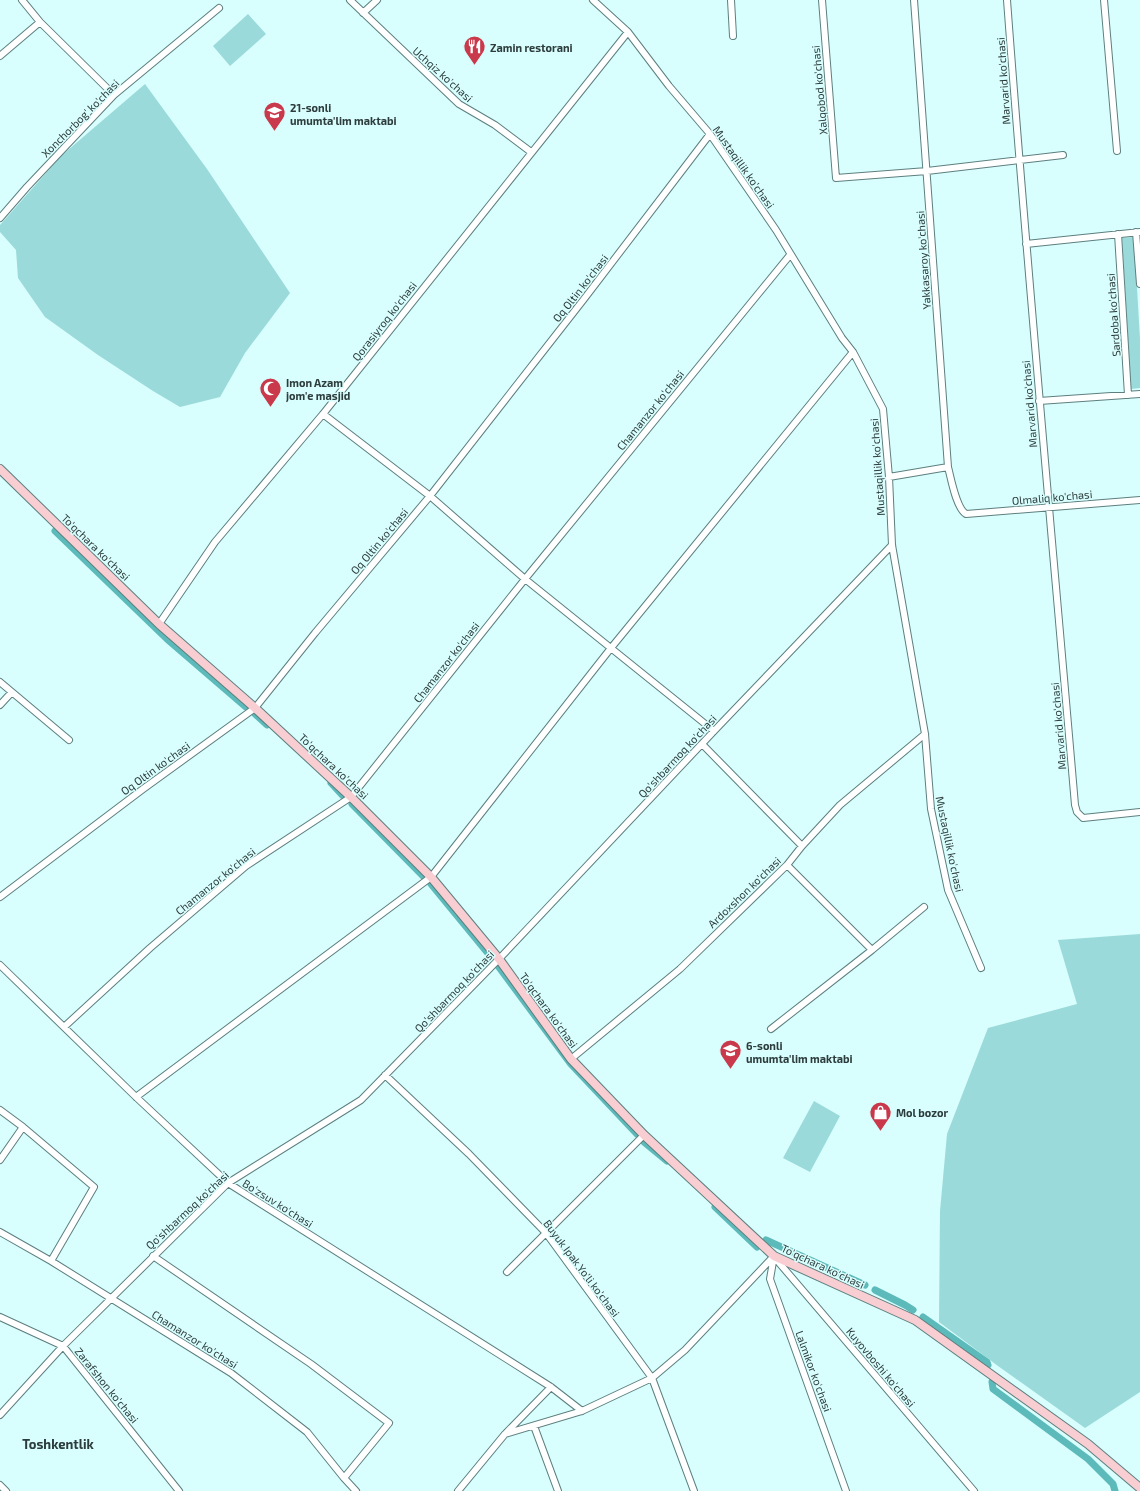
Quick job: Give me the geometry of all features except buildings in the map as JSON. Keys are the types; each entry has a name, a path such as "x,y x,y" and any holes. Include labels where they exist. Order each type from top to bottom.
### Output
{"street":[{"path":"22,0 40,22 114,95"},
{"name":"Uchqiz ko'chasi","path":"350,0 459,104 495,125 531,152"},
{"path":"363,13 377,0"},
{"name":"Mustaqillik ko'chasi","path":"593,0 628,32 669,86 710,134 776,230 842,338 853,352 883,409 889,477 892,545 925,734 931,809 948,890 981,968"},
{"path":"731,0 733,36"},
{"name":"Xalqobod ko'chasi","path":"822,0 836,178 927,171"},
{"name":"Yakkasaroy ko'chasi","path":"914,0 948,467 959,505 966,514"},
{"name":"Marvarid ko'chasi","path":"1007,0 1039,401 1075,806 1076,812 1083,818 1140,812"},
{"path":"1104,0 1117,151"},
{"name":"Xonchorbog' ko'chasi","path":"0,218 27,187 114,95 219,8"},
{"path":"0,56 40,22"},
{"name":"Qorasiyroq ko'chasi","path":"159,624 215,542 323,414 628,32"},
{"name":"Oq Oltin ko'chasi","path":"0,897 143,789 255,708 315,633 430,496 584,299 710,134"},
{"path":"927,171 1063,155"},
{"path":"1026,244 1138,232 1140,284"},
{"name":"Sardoba ko'chasi","path":"1118,234 1128,395"},
{"name":"Chamanzor ko'chasi","path":"64,1027 150,948 246,866 351,797 525,579 790,255"},
{"path":"136,1097 430,877 611,648 853,352"},
{"path":"1039,401 1140,394"},
{"path":"323,414 430,496 525,579 714,731"},
{"path":"889,477 948,467"},
{"name":"To'qchara ko'chasi","path":"0,468 159,624 255,708 351,797 430,877 499,959 571,1059 644,1135 774,1256 915,1320 1088,1444 1140,1488"},
{"name":"Olmaliq ko'chasi","path":"966,514 1140,500"},
{"name":"Qo'shbarmoq ko'chasi","path":"0,1415 63,1346 228,1182 361,1100 499,959 892,545"},
{"path":"0,682 11,693 69,740"},
{"path":"0,705 11,693"},
{"name":"Ardoxshon ko'chasi","path":"571,1059 680,969 787,865 802,846 840,805 925,734"},
{"path":"702,744 802,846"},
{"path":"787,865 872,950"},
{"path":"771,1029 872,950 924,907"},
{"name":"Bo'zsuv ko'chasi","path":"0,965 136,1097 228,1182 551,1387 582,1411"},
{"name":"Buyuk Ipak Yo'li ko'chasi","path":"385,1075 469,1154 546,1233 652,1378 694,1491"},
{"path":"0,1110 23,1127 94,1187 51,1261"},
{"path":"0,1160 23,1127"},
{"path":"507,1272 644,1135"},
{"name":"Chamanzor ko'chasi","path":"0,1232 112,1298 231,1373 307,1432 356,1491"},
{"path":"153,1256 311,1364 389,1423 344,1478"},
{"path":"505,1434 582,1411 652,1378 685,1350 774,1256"},
{"name":"Lalmikor ko'chasi","path":"774,1256 770,1279 846,1491"},
{"name":"Kuyovboshi ko'chasi","path":"774,1256 974,1491"},
{"name":"Zarafshon ko'chasi","path":"0,1317 63,1346 179,1491"},
{"path":"458,1491 505,1434 551,1387"},
{"path":"534,1426 558,1491"},
{"path":"0,1485 6,1491"}],"shaded area":[{"path":"248,14 266,34 230,66 213,46"},
{"path":"145,84 207,169 290,293 245,353 220,397 180,407 98,355 45,317 18,278 16,250 0,232 0,225 61,156"},
{"path":"1134,237 1140,339 1140,388 1131,389 1122,238"},
{"path":"1140,934 1140,1392 1085,1428 939,1322 940,1211 947,1134 988,1028 1077,1004 1058,940"},
{"path":"814,1101 840,1116 810,1172 783,1158"}],"waterway":[{"path":"55,531 167,639 246,707"},
{"path":"255,714 267,725"},
{"path":"331,783 343,796"},
{"path":"352,804 426,879"},
{"path":"431,884 491,957"},
{"path":"498,966 570,1063 637,1134"},
{"path":"644,1142 667,1161"},
{"path":"715,1207 757,1247"},
{"path":"766,1240 865,1285"},
{"path":"875,1290 913,1310"},
{"path":"923,1317 987,1362 988,1365"},
{"path":"992,1382 993,1389 1088,1459 1113,1484 1115,1491"}],"place":[{"name":"Zamin restorani","path":"474,66"},
{"name":"21-sonli umumta'lim maktabi","path":"274,132"},
{"name":"Imon Azam jom'e masjid","path":"271,408"},
{"name":"6-sonli umumta'lim maktabi","path":"730,1070"},
{"name":"Mol bozor","path":"881,1132"}],"district":[{"name":"Toshkentlik","path":"58,1444"}]}
